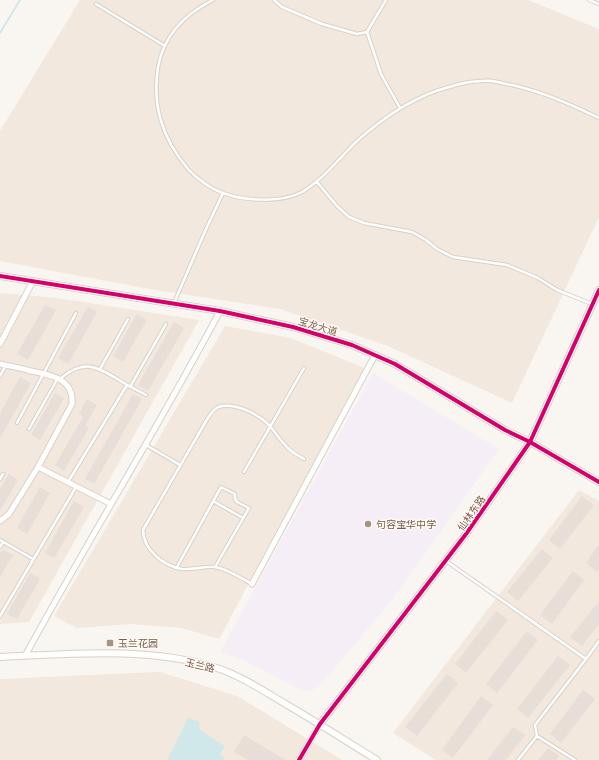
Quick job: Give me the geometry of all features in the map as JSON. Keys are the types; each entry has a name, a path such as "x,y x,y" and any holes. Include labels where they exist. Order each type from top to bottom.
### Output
{"street":[{"name":"宝龙大道","path":"0,276 220,311 293,327 352,345 395,364 505,430 530,442 599,482"},
{"path":"0,344 33,281"},
{"name":"仙林东路","path":"320,724 446,561 530,442 599,290"},
{"path":"25,656 67,579 190,368 220,311"},
{"path":"252,584 375,355"},
{"path":"0,364 43,373 59,379 69,388 73,396 72,404 38,467 9,514 0,521"},
{"path":"38,467 111,504"},
{"name":"玉兰路","path":"0,657 124,653 185,661 216,668 241,679 320,724 377,760"},
{"path":"299,760 320,724"}],"lane":[{"path":"213,0 197,8 183,19 165,46 159,65 157,101 163,130 179,158 190,171 205,183 223,193 256,199 283,198 300,193 317,182 359,140 400,108 427,94 450,86 492,81 536,91 599,118"},
{"path":"274,0 282,7 322,24 357,34 367,32 386,0"},
{"path":"589,0 599,4"},
{"path":"96,4 165,46"},
{"path":"367,32 381,74 400,108"},
{"path":"317,182 336,206 349,217 364,223 412,232 426,240 437,250 453,257 507,265 538,278 557,290 593,304"},
{"path":"174,304 206,228 223,193"},
{"path":"17,423 76,313"},
{"path":"100,369 128,319"},
{"path":"130,387 166,324"},
{"path":"0,376 6,365"},
{"path":"29,429 59,379 80,368 89,367 100,369 146,395"},
{"path":"244,472 304,368"},
{"path":"68,482 127,385"},
{"path":"252,584 225,570 215,567 188,569 177,567 158,558 146,541 143,535 143,530 206,420 213,410 221,406 238,407 262,419 270,426 289,450 304,459"},
{"path":"146,445 180,465"},
{"path":"0,479 3,474"},
{"path":"0,616 76,486"},
{"path":"177,567 221,487 235,494 235,499 237,502 249,508 215,567"},
{"path":"213,501 243,518"},
{"path":"0,547 1,541 33,559"},
{"path":"446,561 586,658"},
{"path":"518,760 536,736 535,725 599,641"},
{"path":"536,736 575,760"}],"shaded area":[{"path":"80,0 528,0 599,29 599,217 512,403 388,346 280,309 155,290 0,261 0,131"},
{"path":"0,293 57,298 199,320 29,622 0,624"},
{"path":"225,326 291,338 364,368 219,639 182,628 131,624 77,628 54,616"},
{"name":"句容宝华中学","path":"373,373 499,449 392,600 323,682 313,690 305,692 245,661 220,652"},
{"path":"579,490 599,501 599,760 436,760 393,733"},
{"path":"160,672 237,696 342,760 0,760 0,679"}],"water":[{"path":"188,718 200,722 200,730 225,746 220,755 225,758 223,760 167,760"}],"building":[{"path":"45,305 56,310 28,360 17,354"},
{"path":"88,307 97,312 68,364 58,358"},
{"path":"137,314 147,320 123,362 113,356"},
{"path":"174,322 184,328 148,391 138,385"},
{"path":"20,377 31,383 0,438 0,413"},
{"path":"55,393 64,398 40,440 31,435"},
{"path":"133,394 142,399 94,484 85,479"},
{"path":"87,399 97,405 85,426 89,428 64,471 55,465 83,417 79,414"},
{"path":"9,474 18,480 0,511 0,489"},
{"path":"40,487 50,493 27,534 17,528"},
{"path":"582,496 594,505 560,549 549,540"},
{"path":"74,501 84,507 54,558 45,553"},
{"path":"599,544 599,569 597,572 586,563"},
{"path":"542,549 553,558 518,601 507,592"},
{"path":"3,550 13,555 0,577 0,554"},
{"path":"573,571 584,580 552,624 540,615"},
{"path":"30,573 40,579 17,619 7,614"},
{"path":"599,601 599,624 582,646 570,637"},
{"path":"496,611 508,620 466,673 455,664"},
{"path":"527,631 538,640 497,693 486,684"},
{"path":"558,656 570,665 528,718 517,709"},
{"path":"447,674 458,683 417,736 405,727"},
{"path":"583,690 595,699 561,743 550,734"},
{"path":"481,696 493,705 453,758 442,750"},
{"path":"513,727 525,735 506,760 487,760"},
{"path":"244,735 286,760 248,760 234,752"},
{"path":"548,748 559,756 556,760 538,760"}],"waterway":[{"path":"0,33 20,0"}],"cycle path":[{"path":"0,276 220,311 293,327 352,345 395,364 505,430 530,442 599,482"},
{"path":"299,760 320,724 466,534 530,442 599,290"}],"place":[{"name":"句容宝华中学","path":"368,524"},
{"name":"玉兰花园","path":"110,643"}]}
